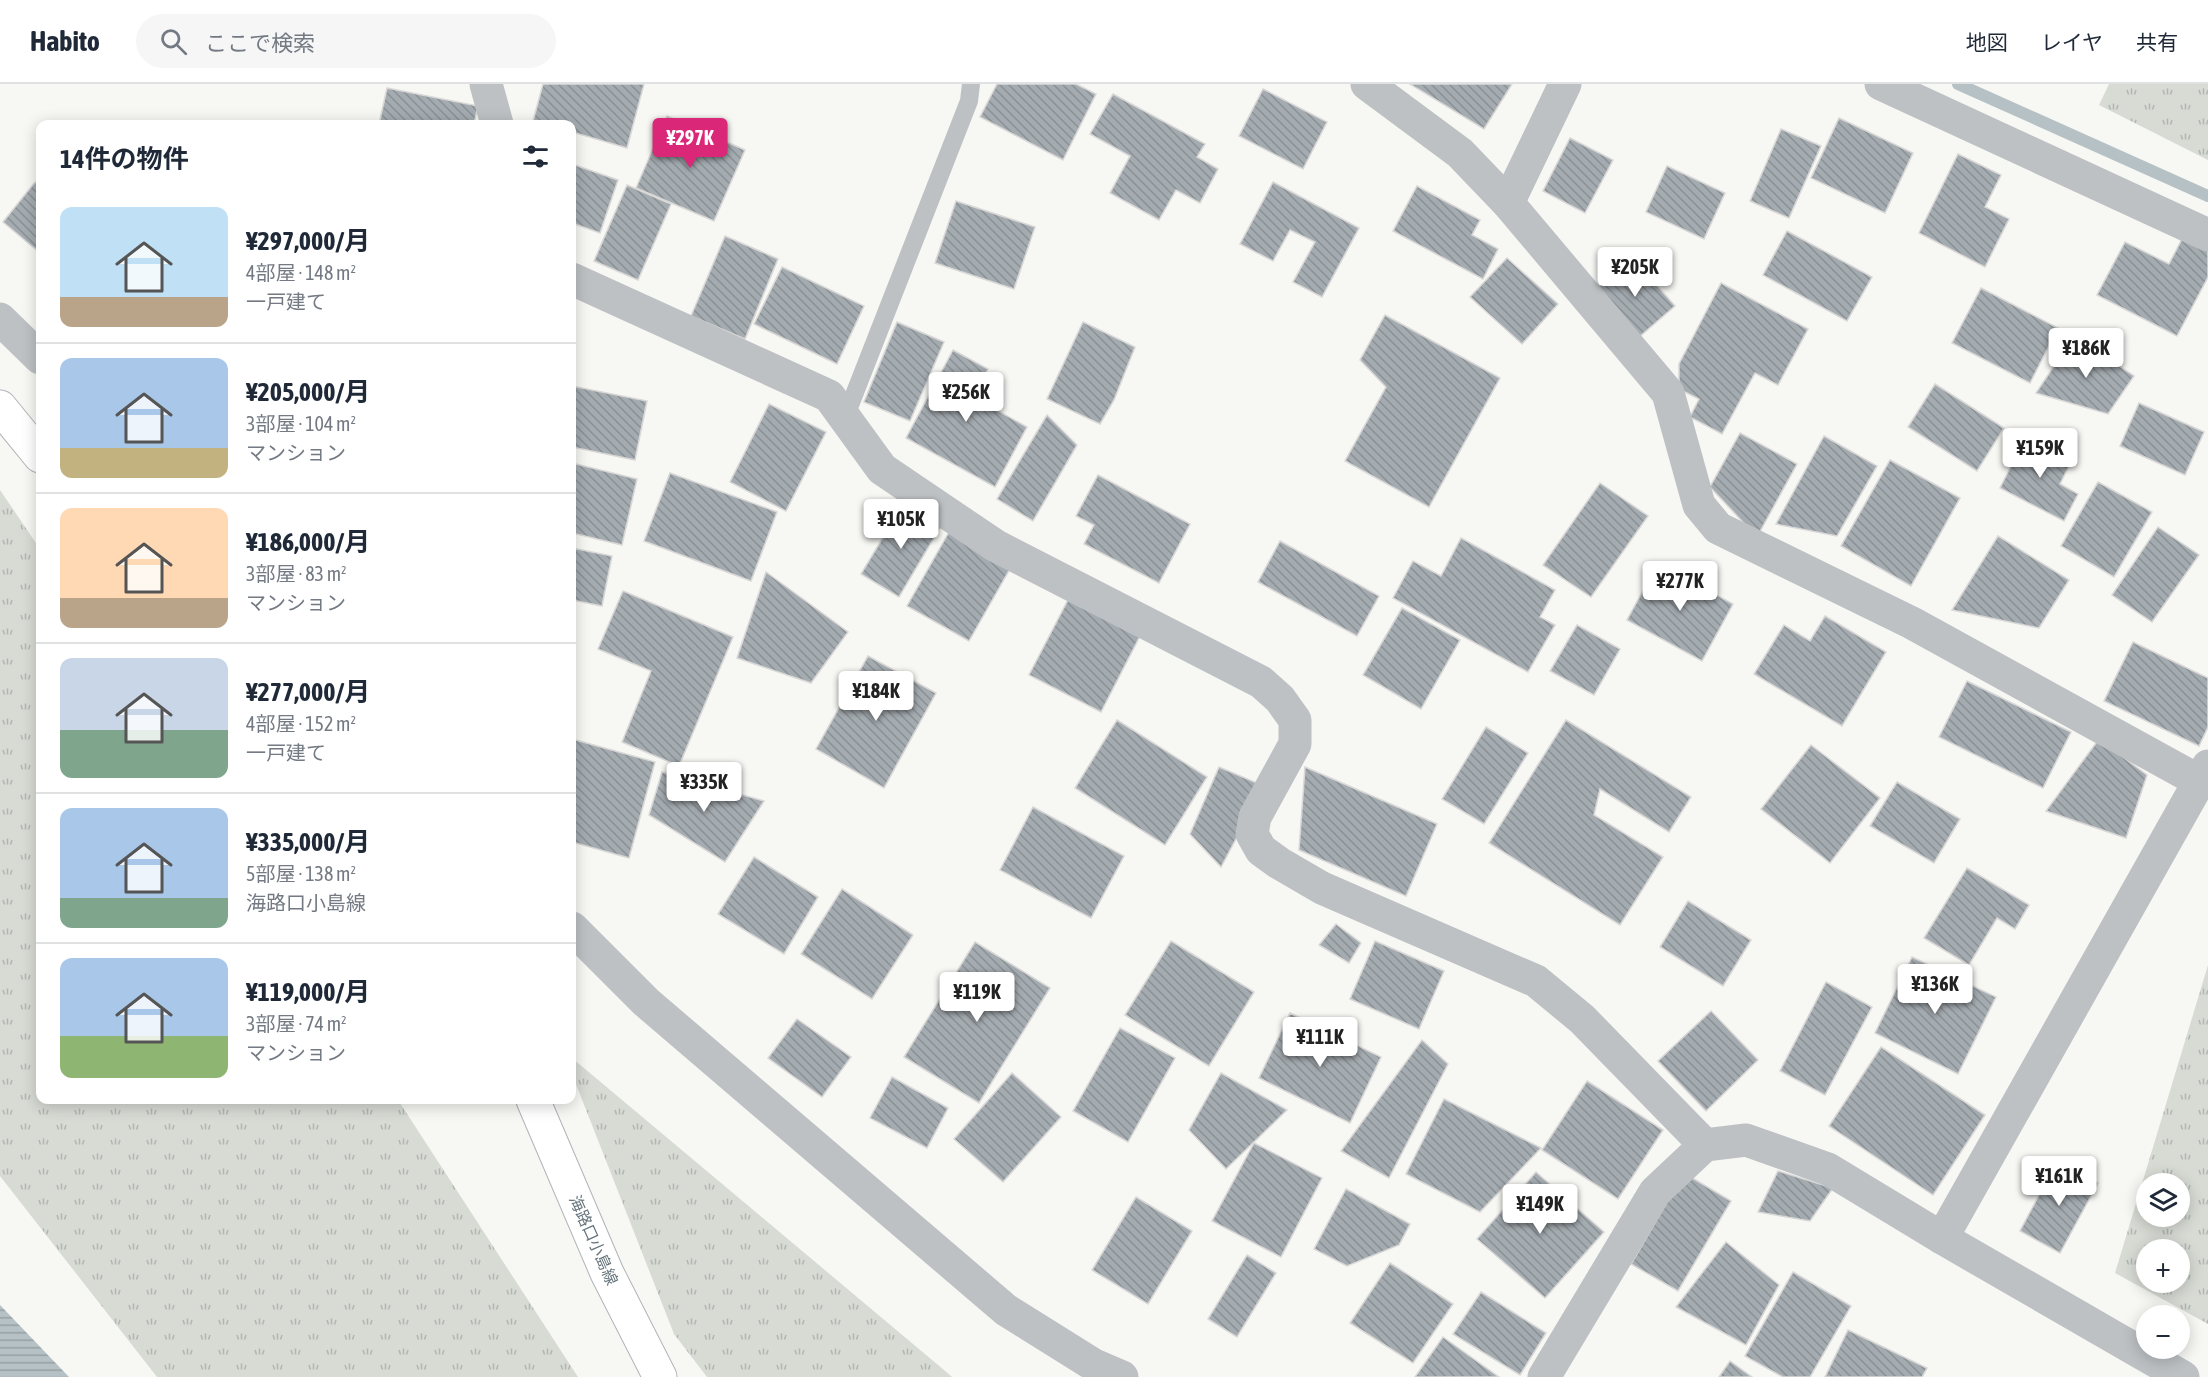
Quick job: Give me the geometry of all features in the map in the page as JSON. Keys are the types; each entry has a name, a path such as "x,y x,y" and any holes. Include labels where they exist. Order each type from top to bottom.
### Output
{"main road":[{"path":"0,407 36,451"},
{"name":"海路口小島線","path":"535,1104 607,1273 660,1377"}],"street":[{"path":"486,84 496,120"},
{"path":"1367,84 1460,153 1508,203 1668,393 1699,505 1718,528 1912,623 2204,774 1942,1238"},
{"path":"1508,203 1565,84"},
{"path":"1881,84 2208,235"},
{"path":"576,281 829,396 882,469 996,546 1261,682 1280,699 1295,720 1295,744 1255,817 1252,834 1261,850 1322,888 1536,981 1582,1019 1705,1145"},
{"path":"0,319 36,354"},
{"path":"576,932 646,1002 1006,1310 1094,1365 1122,1377"},
{"path":"1544,1377 1655,1192 1705,1145 1746,1140 1828,1169 1942,1238 2183,1377"}],"lane":[{"path":"845,418 969,101 971,84"}],"green space":[{"path":"2109,84 2208,84 2208,160 2099,105"},
{"path":"0,490 36,543 36,1104 401,1104 578,1377 157,1377 0,1176"},
{"path":"2208,965 2208,1324 2190,1314 2190,1305 2173,1305 2151,1293 2190,1293 2190,1239 2136,1239 2136,1285 2115,1273 2136,1203 2136,1227 2190,1227 2190,1173 2145,1173"},
{"path":"576,1061 952,1377 707,1377 674,1334 576,1084"}],"shaded area":[{"path":"0,1305 69,1377 0,1377"}],"building":[{"path":"543,84 644,84 627,148 576,133 576,120 533,120"},
{"path":"997,84 1076,84 1096,94 1063,160 980,117"},
{"path":"1410,84 1512,84 1484,129"},
{"path":"387,88 478,106 475,120 380,120"},
{"path":"1263,89 1327,122 1303,169 1239,136"},
{"path":"1113,94 1205,144 1197,157 1218,169 1200,203 1176,190 1159,220 1110,193 1130,156 1090,134"},
{"path":"667,116 745,150 714,221 636,188"},
{"path":"1839,118 1913,153 1885,213 1811,178"},
{"path":"1781,129 1821,146 1789,218 1750,201"},
{"path":"1570,138 1613,160 1585,213 1543,191"},
{"path":"1958,154 2001,175 1985,207 2009,219 1985,267 1919,233"},
{"path":"576,165 618,180 600,233 576,224"},
{"path":"1667,166 1725,193 1704,239 1646,212"},
{"path":"35,182 36,250 3,222"},
{"path":"1273,182 1359,228 1322,297 1293,282 1315,242 1290,230 1273,261 1240,244"},
{"path":"627,185 671,204 638,280 594,261"},
{"path":"1417,186 1480,220 1472,235 1498,249 1483,279 1393,231"},
{"path":"956,201 1035,227 1014,289 935,263"},
{"path":"1787,231 1872,277 1847,321 1763,275"},
{"path":"725,236 778,259 745,339 691,316"},
{"path":"2183,237 2208,250 2208,277 2177,336 2097,295 2125,242 2169,264"},
{"path":"1632,257 1675,306 1638,338 1595,290"},
{"path":"1507,258 1558,304 1522,344 1470,297"},
{"path":"782,267 864,306 837,364 754,324"},
{"path":"1721,283 1808,329 1778,385 1755,373 1722,434 1690,417 1699,399 1679,389 1679,364"},
{"path":"1981,288 2058,328 2030,383 1952,343"},
{"path":"1385,315 1500,378 1429,507 1345,461 1386,387 1360,360"},
{"path":"897,322 944,342 910,421 864,402"},
{"path":"1083,322 1135,347 1114,400 1100,424 1047,399"},
{"path":"2074,336 2134,376 2108,414 2036,393"},
{"path":"953,350 988,369 973,397 1027,427 995,487 906,438"},
{"path":"1935,384 2004,428 1977,471 1908,427"},
{"path":"576,387 647,401 635,460 576,448"},
{"path":"2139,403 2204,432 2185,475 2120,446"},
{"path":"769,404 826,432 786,511 730,482"},
{"path":"1047,415 1077,445 1033,521 997,499"},
{"path":"1740,433 1797,464 1757,537 1710,487"},
{"path":"1824,436 1877,466 1837,536 1776,524"},
{"path":"2026,436 2072,460 2060,484 2078,494 2064,521 2000,488"},
{"path":"1890,460 1960,498 1911,586 1841,546"},
{"path":"576,464 637,479 622,545 576,534"},
{"path":"670,473 777,512 751,581 644,541"},
{"path":"1098,475 1190,524 1159,583 1084,544 1094,525 1076,516"},
{"path":"2098,482 2152,512 2114,577 2061,546"},
{"path":"1600,483 1648,516 1591,597 1543,565"},
{"path":"903,504 941,526 899,597 861,574"},
{"path":"2158,527 2199,555 2152,622 2112,595"},
{"path":"949,532 1011,567 969,641 907,606"},
{"path":"1998,536 2069,580 2039,628 1952,610"},
{"path":"1461,538 1555,590 1540,617 1555,625 1528,672 1393,598 1413,561 1441,576"},
{"path":"1280,541 1379,596 1357,636 1258,582"},
{"path":"576,549 612,556 602,606 576,601"},
{"path":"1658,563 1733,604 1702,661 1627,620"},
{"path":"766,572 848,632 811,683 737,658"},
{"path":"623,591 733,637 679,766 622,742 651,671 598,649"},
{"path":"1068,600 1140,636 1101,712 1029,675"},
{"path":"1402,608 1460,640 1421,709 1363,675"},
{"path":"1825,616 1886,652 1842,726 1754,674 1784,625 1810,641"},
{"path":"1577,625 1620,649 1594,695 1550,671"},
{"path":"2133,642 2208,678 2208,727 2199,746 2104,701"},
{"path":"868,656 936,693 884,788 816,749"},
{"path":"1967,681 2071,732 2043,788 1939,737"},
{"path":"1117,720 1207,777 1165,845 1075,788"},
{"path":"1566,720 1691,797 1669,832 1600,789 1594,815 1663,857 1620,925 1489,843"},
{"path":"1486,727 1528,753 1484,824 1442,799"},
{"path":"2099,739 2147,775 2126,838 2046,811"},
{"path":"576,740 655,762 629,858 576,843"},
{"path":"1811,745 1880,798 1830,863 1761,809"},
{"path":"1219,767 1264,786 1221,867 1190,834"},
{"path":"1305,767 1437,824 1406,896 1299,850"},
{"path":"662,772 764,801 725,862 649,815"},
{"path":"1897,782 1960,819 1934,863 1870,826"},
{"path":"1033,807 1124,856 1091,918 1000,870"},
{"path":"754,857 818,897 784,954 718,914"},
{"path":"1967,868 2029,905 2015,929 1997,918 1969,965 1924,938"},
{"path":"842,889 913,935 872,999 801,954"},
{"path":"1688,901 1751,940 1723,986 1660,947"},
{"path":"1336,924 1361,943 1349,963 1319,945"},
{"path":"1171,941 1254,992 1209,1066 1125,1015"},
{"path":"1375,941 1444,971 1419,1029 1350,999"},
{"path":"975,942 1050,988 979,1103 904,1057"},
{"path":"1912,957 1996,997 1958,1074 1875,1033"},
{"path":"1826,982 1872,1007 1825,1095 1780,1071"},
{"path":"1711,1011 1758,1060 1706,1111 1658,1061"},
{"path":"1290,1013 1381,1057 1350,1123 1259,1078"},
{"path":"797,1019 851,1057 822,1097 768,1058"},
{"path":"1120,1028 1175,1058 1128,1142 1073,1111"},
{"path":"1422,1040 1448,1064 1389,1178 1341,1151"},
{"path":"1881,1047 1985,1115 1933,1195 1829,1126"},
{"path":"1012,1073 1061,1117 1003,1182 954,1139"},
{"path":"1221,1073 1287,1110 1226,1169 1189,1130"},
{"path":"892,1077 948,1108 927,1148 870,1118"},
{"path":"1587,1081 1663,1130 1618,1199 1542,1150"},
{"path":"1444,1099 1541,1148 1480,1212 1406,1174"},
{"path":"1254,1143 1322,1178 1281,1257 1212,1221"},
{"path":"2057,1161 2098,1183 2060,1253 2020,1231"},
{"path":"1778,1171 1833,1188 1810,1221 1758,1212"},
{"path":"1536,1172 1604,1232 1545,1298 1477,1239"},
{"path":"1684,1173 1731,1201 1678,1291 1631,1264"},
{"path":"1346,1189 1410,1224 1399,1245 1347,1266 1314,1249"},
{"path":"1136,1197 1192,1231 1148,1304 1092,1270"},
{"path":"1726,1242 1779,1285 1746,1345 1676,1307"},
{"path":"1247,1255 1276,1273 1237,1337 1208,1319"},
{"path":"1390,1263 1453,1304 1413,1363 1350,1323"},
{"path":"1793,1272 1851,1306 1810,1377 1783,1377 1745,1356"},
{"path":"1481,1292 1546,1333 1520,1375 1453,1334"},
{"path":"1848,1330 1927,1368 1922,1377 1825,1377"},
{"path":"1443,1337 1499,1377 1415,1377"},
{"path":"1730,1361 1752,1377 1719,1377"}],"waterway":[{"path":"1958,84 2208,196"}]}
